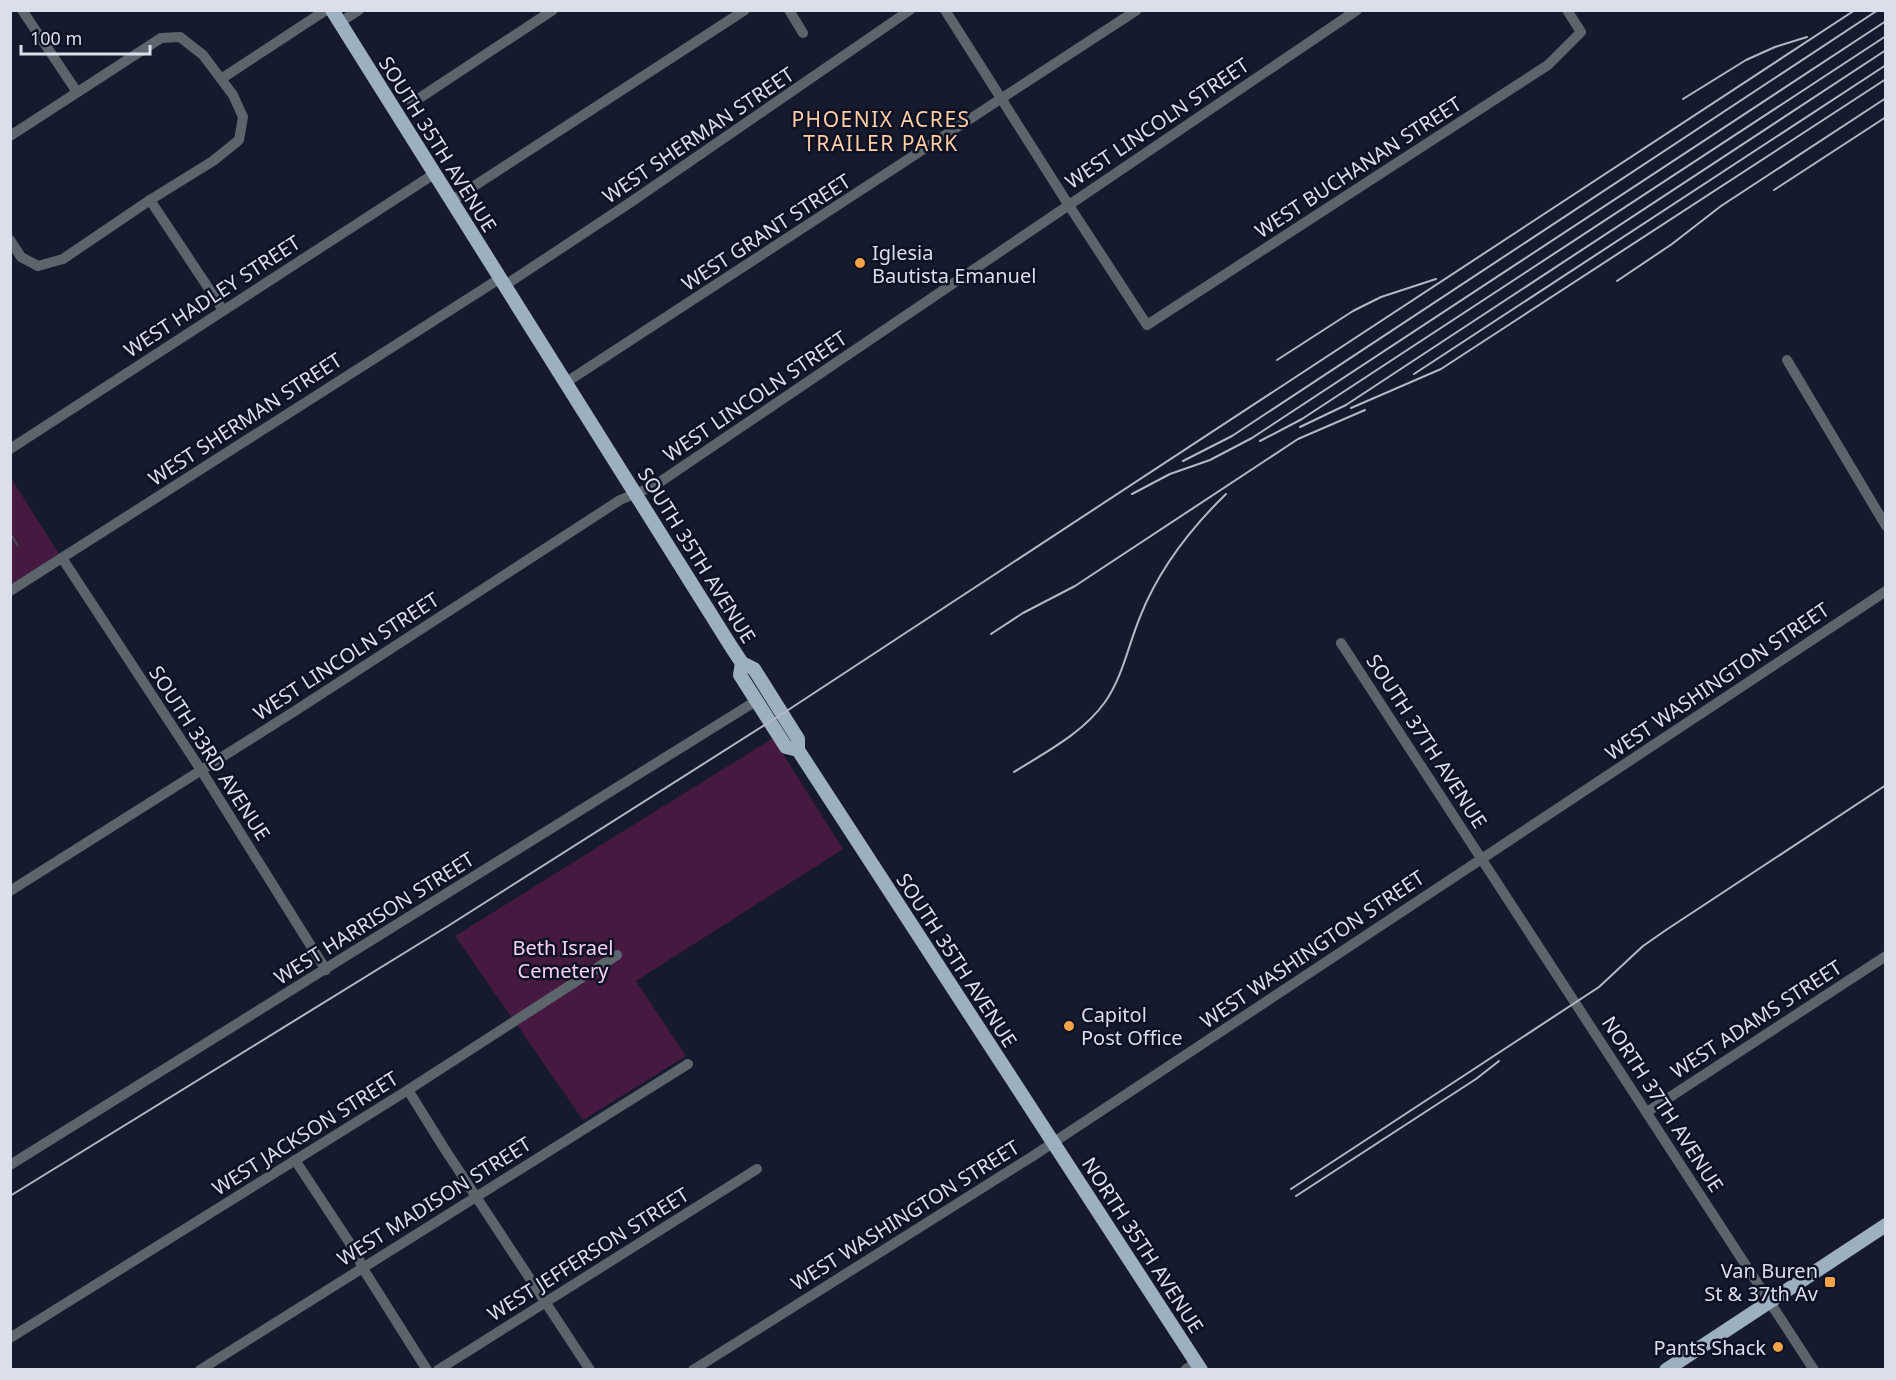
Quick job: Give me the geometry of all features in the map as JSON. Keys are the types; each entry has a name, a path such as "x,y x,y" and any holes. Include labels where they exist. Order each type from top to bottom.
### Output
{"main road":[{"name":"SOUTH 35TH AVENUE","path":"332,10 742,663 754,669 798,739 798,750 1052,1143"},
{"path":"742,663 740,675 756,701 786,747 798,750"},
{"name":"NORTH 35TH AVENUE","path":"1052,1143 1194,1367"},
{"path":"1666,1370 1886,1225"}],"street":[{"path":"22,10 77,92"},
{"path":"221,79 326,10"},
{"path":"339,23 359,10"},
{"path":"412,103 553,10"},
{"path":"451,201 745,10"},
{"path":"789,10 803,33"},
{"name":"WEST SHERMAN STREET","path":"10,591 502,283 690,162 910,10"},
{"path":"945,10 1068,204"},
{"name":"WEST GRANT STREET","path":"565,383 1137,10"},
{"name":"WEST LINCOLN STREET","path":"10,891 298,709 620,500 654,486 1357,10"},
{"name":"WEST BUCHANAN STREET","path":"1068,204 1147,325 1548,65 1581,32 1567,10"},
{"path":"10,136 161,38 180,37 203,55 233,95 243,117 238,140 213,161 150,200 63,259 38,266 21,257 10,240"},
{"name":"WEST HADLEY STREET","path":"10,449 434,174"},
{"path":"150,200 223,310"},
{"path":"1787,360 1886,526"},
{"name":"SOUTH 33RD AVENUE","path":"62,558 201,770 326,970"},
{"name":"WEST WASHINGTON STREET","path":"693,1370 1052,1143 1886,591"},
{"name":"SOUTH 37TH AVENUE","path":"1341,643 1482,858"},
{"name":"WEST HARRISON STREET","path":"10,1165 756,701"},
{"name":"NORTH 37TH AVENUE","path":"1482,858 1814,1370"},
{"name":"WEST JACKSON STREET","path":"10,1338 408,1090 617,955"},
{"name":"WEST ADAMS STREET","path":"1647,1113 1886,956"},
{"name":"WEST MADISON STREET","path":"200,1370 688,1064"},
{"path":"408,1090 590,1370"},
{"path":"295,1161 357,1254 427,1370"},
{"name":"WEST JEFFERSON STREET","path":"438,1370 757,1169"}],"green space":[{"path":"11,478 59,554 10,586"},
{"name":"Beth Israel Cemetery","path":"773,738 843,849 636,981 686,1056 583,1120 455,936"}],"waterway":[{"path":"12,536 18,546"}],"railway":[{"path":"10,1196 448,926 782,714 1855,10"},
{"path":"1183,461 1232,436 1878,10"},
{"path":"1132,494 1170,474 1210,460 1252,438 1886,21"},
{"path":"1260,441 1302,419 1886,36"},
{"path":"1683,99 1746,60 1775,47 1807,37"},
{"path":"1300,427 1346,405 1886,50"},
{"path":"1414,374 1886,65"},
{"path":"1351,408 1441,369 1886,79"},
{"path":"1617,281 1672,244 1721,206 1886,98"},
{"path":"1774,190 1886,117"},
{"path":"1277,360 1353,311 1381,297 1436,279"},
{"path":"991,634 1023,613 1075,586 1298,439 1365,410"},
{"path":"1014,772 1075,732 1105,702 1116,682 1140,617 1156,583 1176,551 1226,494"},
{"path":"1291,1189 1599,987 1643,946 1886,785"},
{"path":"1296,1196 1476,1079 1499,1061"}],"place":[{"name":"Iglesia Bautista Emanuel","path":"860,263"},
{"name":"Capitol Post Office","path":"1069,1026"},
{"name":"Van Buren St & 37th Av","path":"1830,1282"},
{"name":"Pants Shack","path":"1778,1347"}],"district":[{"name":"PHOENIX ACRES TRAILER PARK","path":"881,131"}]}
